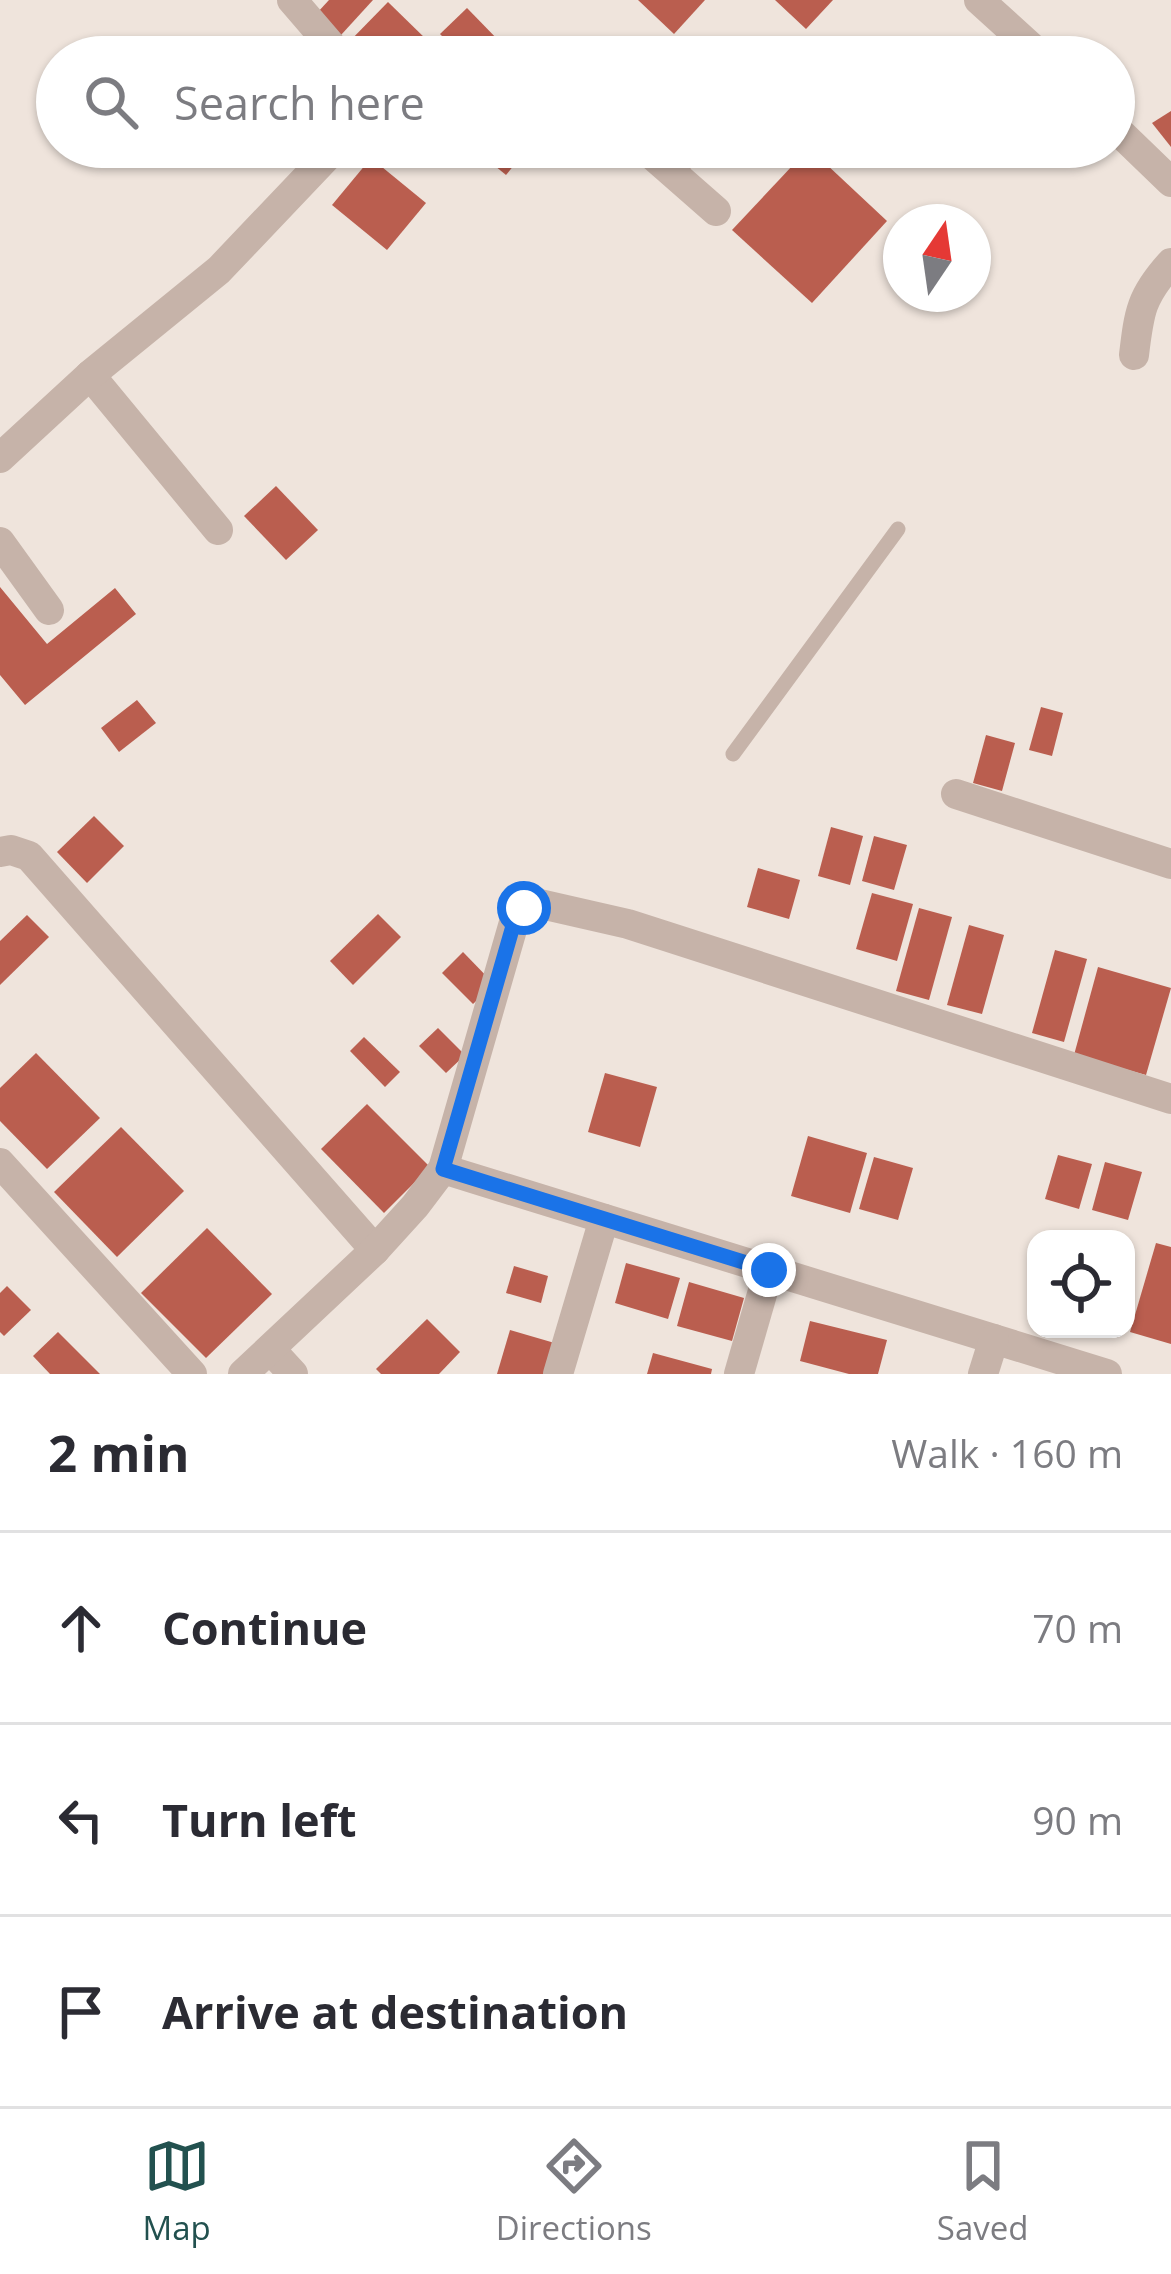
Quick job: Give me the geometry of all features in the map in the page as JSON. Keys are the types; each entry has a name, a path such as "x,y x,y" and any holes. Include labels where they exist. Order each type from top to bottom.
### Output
{"street":[{"path":"292,0 323,36"},
{"path":"989,2 1022,36"},
{"path":"1135,147 1171,182"},
{"path":"0,458 90,375 219,270 316,168"},
{"path":"668,168 716,211"},
{"path":"1134,355 1140,306 1171,263"},
{"path":"90,375 218,530"},
{"path":"0,542 49,610"},
{"path":"956,794 1171,864"},
{"path":"0,851 28,856 375,1250"},
{"path":"243,1374 375,1250 443,1169 515,919 536,903 628,924 1171,1099"},
{"path":"0,1163 192,1374"},
{"path":"443,1169 1107,1374"},
{"path":"558,1374 604,1219"},
{"path":"739,1374 769,1270"},
{"path":"983,1374 994,1339"},
{"path":"270,1349 293,1374"}],"lane":[{"path":"733,754 898,529"}],"building":[{"path":"329,0 373,0 341,35 317,13"},
{"path":"638,0 705,0 674,34"},
{"path":"775,0 833,0 806,29"},
{"path":"388,2 423,36 355,36"},
{"path":"467,8 494,36 442,36"},
{"path":"1171,111 1171,147 1152,123"},
{"path":"363,168 383,168 426,203 387,250 332,205"},
{"path":"790,168 830,168 883,217 883,225 812,303 732,230"},
{"path":"276,486 318,530 286,560 244,516"},
{"path":"0,587 47,644 115,588 136,614 25,705 0,675"},
{"path":"137,700 156,723 119,752 101,728"},
{"path":"1041,707 1063,713 1052,756 1029,750"},
{"path":"986,735 1015,743 1002,791 973,783"},
{"path":"94,816 124,846 87,883 57,852"},
{"path":"831,827 863,836 850,885 818,876"},
{"path":"874,836 907,845 894,890 862,881"},
{"path":"758,868 800,880 789,919 747,907"},
{"path":"872,893 913,904 897,961 856,949"},
{"path":"919,908 952,917 929,1000 896,991"},
{"path":"378,914 401,937 353,985 330,961"},
{"path":"27,915 49,937 0,985 0,941"},
{"path":"969,925 1004,935 982,1014 947,1005"},
{"path":"1055,950 1087,959 1064,1042 1032,1033"},
{"path":"463,952 494,984 473,1004 442,973"},
{"path":"1098,967 1171,988 1146,1075 1074,1055"},
{"path":"438,1028 465,1055 446,1073 419,1046"},
{"path":"364,1037 400,1072 385,1087 350,1051"},
{"path":"36,1053 100,1118 47,1169 0,1121 0,1088"},
{"path":"605,1073 657,1087 640,1147 588,1132"},
{"path":"367,1104 430,1167 384,1213 321,1149"},
{"path":"121,1127 184,1191 117,1257 54,1192"},
{"path":"808,1136 867,1153 850,1213 791,1196"},
{"path":"1058,1155 1092,1164 1079,1209 1045,1199"},
{"path":"874,1157 913,1168 898,1220 859,1209"},
{"path":"1105,1162 1142,1172 1128,1220 1092,1210"},
{"path":"207,1228 272,1294 206,1358 141,1293"},
{"path":"1156,1243 1171,1247 1171,1344 1135,1333 1135,1315"},
{"path":"626,1263 680,1278 668,1319 615,1303"},
{"path":"514,1266 548,1276 541,1303 506,1293"},
{"path":"689,1282 744,1298 732,1341 677,1326"},
{"path":"7,1286 31,1310 4,1336 0,1332 0,1293"},
{"path":"427,1319 460,1352 439,1374 381,1374 376,1369"},
{"path":"810,1321 887,1340 878,1374 849,1374 800,1361"},
{"path":"510,1330 558,1344 550,1374 497,1374"},
{"path":"58,1332 100,1374 50,1374 33,1356"},
{"path":"653,1353 712,1369 711,1374 647,1374"}],"route":[{"path":"524,908 515,919 443,1169 769,1270"}]}
